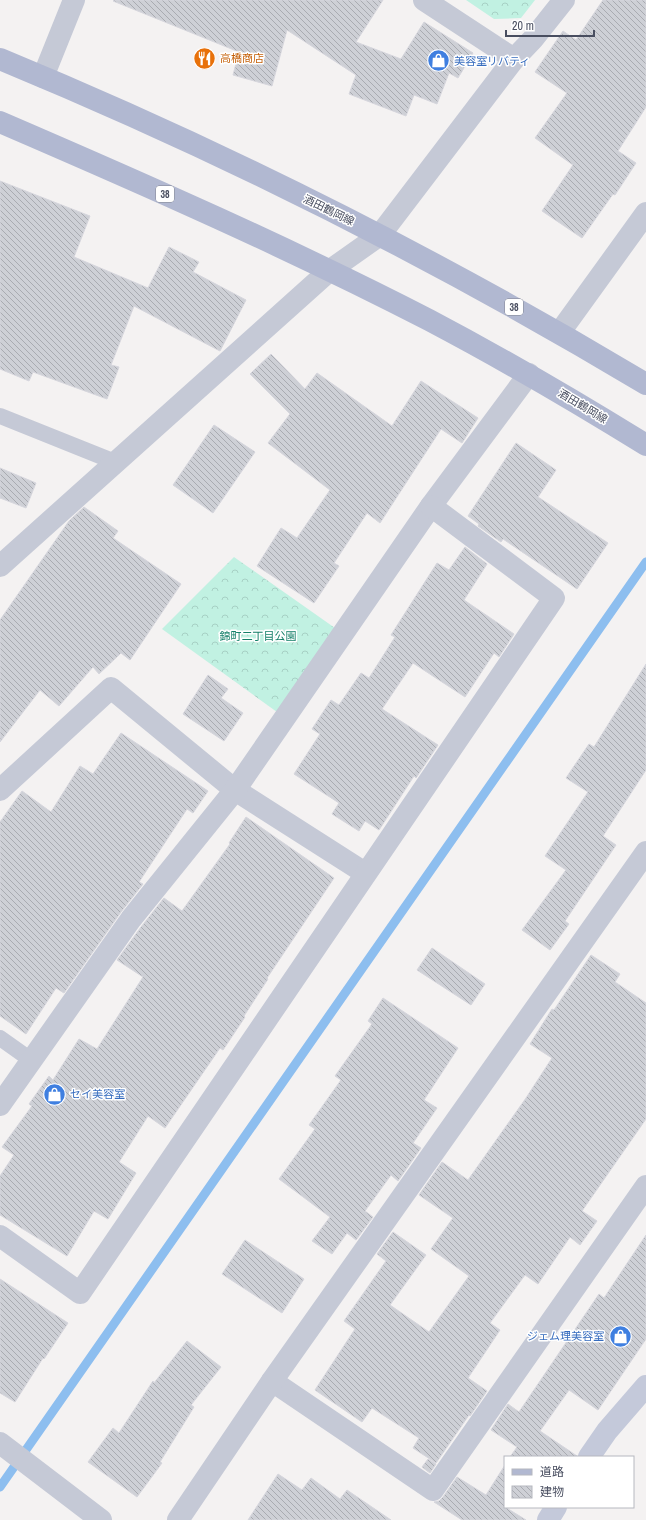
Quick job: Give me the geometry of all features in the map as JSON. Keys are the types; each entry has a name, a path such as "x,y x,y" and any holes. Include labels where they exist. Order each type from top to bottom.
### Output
{"main road":[{"name":"酒田鶴岡線","path":"0,59 231,162 380,234 560,332 646,384"},
{"name":"酒田鶴岡線","path":"0,122 137,181 329,271 428,320 529,374 646,444"}],"street":[{"path":"43,77 74,0"},
{"path":"424,0 514,59"},
{"path":"0,566 329,271 380,234 514,59 533,39 564,0"},
{"path":"560,332 646,213"},
{"path":"0,1105 130,920 235,790 431,506 529,374"},
{"path":"0,1236 80,1293 554,598 431,506"},
{"path":"0,790 111,688 235,790 365,873"},
{"path":"178,1520 272,1381 646,852"},
{"path":"272,1381 434,1490 646,1186"},
{"path":"590,1456 607,1431 646,1386"},
{"path":"2,1444 102,1520"},
{"path":"548,1520 555,1508"}],"lane":[{"path":"0,416 115,462"},
{"path":"0,1038 32,1060"}],"green space":[{"path":"466,0 535,0 521,18 494,19"},
{"name":"錦町二丁目公園","path":"234,557 335,628 277,712 162,629"}],"building":[{"path":"383,0 356,42 401,59 424,22 473,53 458,78 449,73 437,104 414,95 406,116 349,94 356,75 287,30 272,86 233,75 239,52 113,1"},
{"path":"603,0 646,0 646,107 618,151 636,163 615,195 613,194 582,238 542,211 573,165 535,138 567,93 535,72 563,31 576,40"},
{"path":"0,181 90,216 74,257 148,288 169,247 199,262 193,272 246,300 220,351 134,306 111,365 119,367 107,399 33,372 29,381 0,369"},
{"path":"271,354 305,389 317,373 392,426 421,381 478,418 462,443 441,429 380,523 367,513 334,563 339,566 314,603 257,566 281,528 297,538 330,490 268,443 290,414 250,374"},
{"path":"214,425 255,452 213,513 173,485"},
{"path":"516,443 556,470 538,497 608,543 577,589 503,539 501,542 478,526 479,524 468,516"},
{"path":"0,468 36,483 26,508 0,498"},
{"path":"84,507 118,531 113,538 181,584 130,660 121,653 99,674 93,667 59,706 40,690 0,742 0,620 69,521"},
{"path":"465,547 487,564 464,600 514,634 499,657 494,653 465,697 413,663 382,709 438,745 416,778 414,776 379,830 365,821 359,831 332,814 339,803 294,774 320,734 312,729 331,700 339,705 361,673 369,678 395,637 391,635 437,563 449,570"},
{"path":"646,664 646,770 603,836 616,845 565,921 569,924 550,950 522,930 566,870 545,856 588,792 566,778 589,744 594,747"},
{"path":"208,675 228,689 221,698 243,713 224,741 183,714"},
{"path":"121,733 208,791 193,813 187,809 139,882 143,884 121,912 64,993 56,988 26,1034 0,1016 0,822 22,791 51,812 80,766 93,774"},
{"path":"246,817 334,878 267,978 268,979 244,1016 245,1017 223,1050 220,1048 165,1128 148,1116 119,1162 136,1173 108,1219 94,1211 67,1256 0,1215 0,1176 14,1155 2,1147 32,1106 29,1104 49,1076 53,1080 79,1039 97,1049 143,977 117,960 141,927 164,898 182,911 230,844 229,843"},
{"path":"432,948 485,984 471,1005 417,970"},
{"path":"591,955 620,974 615,982 646,1003 646,1119 582,1211 597,1221 580,1245 570,1237 538,1284 525,1275 490,1323 500,1330 468,1378 487,1391 436,1463 413,1448 419,1438 372,1408 362,1422 315,1390 355,1329 344,1321 386,1261 377,1254 393,1232 426,1255 390,1305 429,1332 469,1276 431,1249 453,1218 419,1195 442,1162 468,1180 526,1098 552,1058 530,1044 552,1009 554,1010"},
{"path":"383,998 458,1048 424,1100 437,1108 413,1143 421,1148 398,1181 391,1175 365,1211 373,1217 356,1240 347,1233 332,1254 312,1241 330,1217 279,1179 315,1129 309,1125 341,1080 335,1076 372,1024 368,1021"},
{"path":"646,1235 646,1339 598,1410 569,1390 540,1431 577,1456 511,1456 517,1447 491,1430 508,1404 519,1412 599,1294 604,1298"},
{"path":"245,1240 304,1279 282,1313 222,1274"},
{"path":"0,1279 68,1323 44,1359 43,1358 15,1402 0,1393"},
{"path":"187,1341 221,1367 191,1405 194,1407 160,1462 162,1463 137,1497 88,1462 113,1428 119,1433 153,1381 154,1383"},
{"path":"428,1459 436,1464 430,1473 422,1467"},
{"path":"504,1467 504,1508 507,1508 526,1520 462,1520 434,1502 439,1501 443,1497 457,1477 486,1495"},
{"path":"278,1474 302,1490 311,1478 340,1499 347,1490 391,1520 248,1520"}],"waterway":[{"path":"0,1487 646,562"}],"place":[{"name":"高橋商店","path":"205,58"},
{"name":"美容室リバティ","path":"439,61"},
{"name":"セイ美容室","path":"54,1094"},
{"name":"ジェム理美容室","path":"620,1336"}]}
